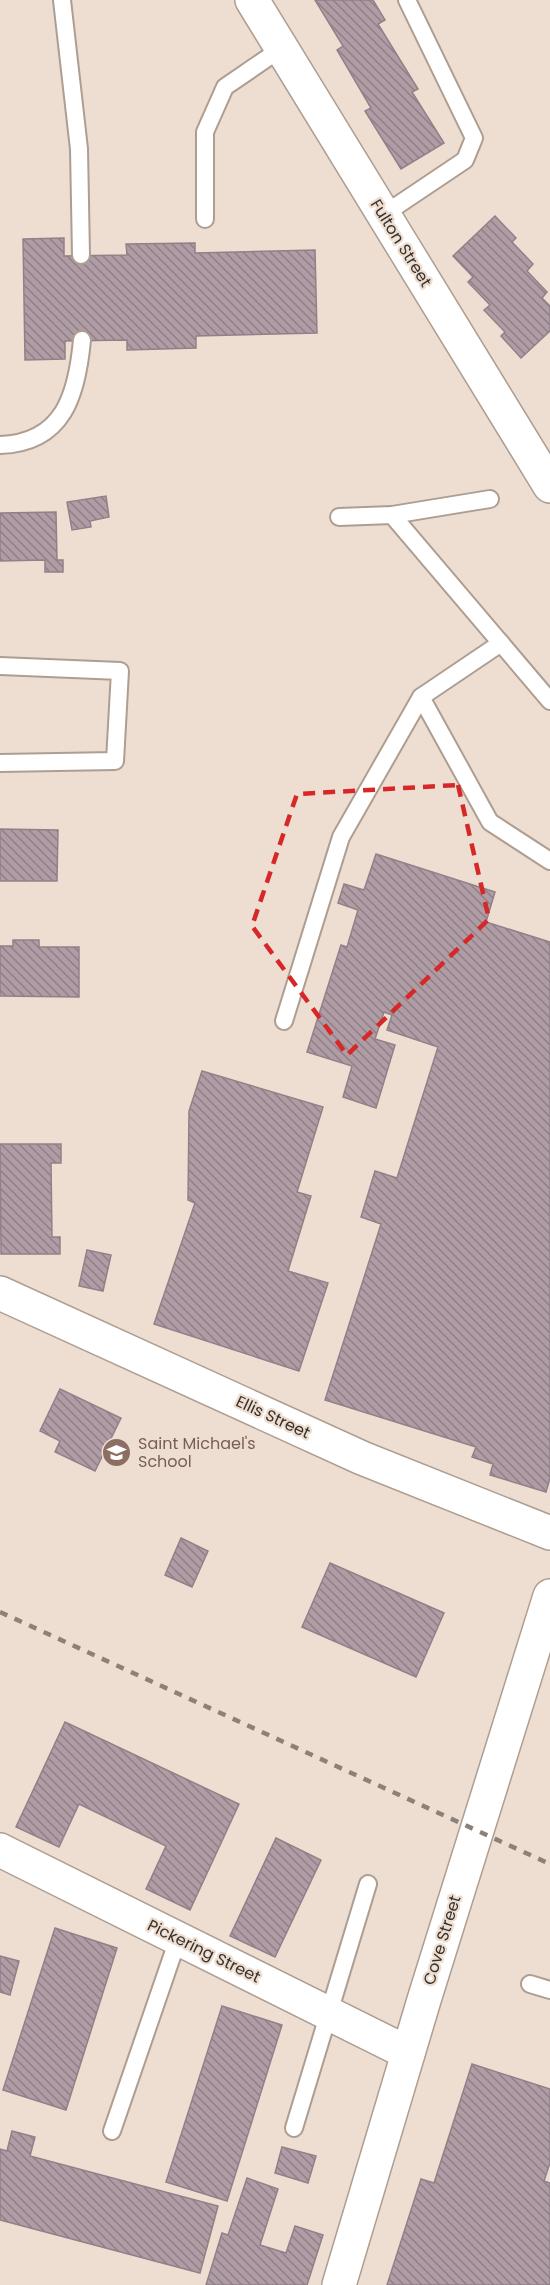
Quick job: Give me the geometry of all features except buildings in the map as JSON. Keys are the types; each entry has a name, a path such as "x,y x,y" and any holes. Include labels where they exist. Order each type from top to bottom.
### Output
{"street":[{"name":"Fulton Street","path":"252,0 550,486"},
{"name":"Ellis Street","path":"0,1293 362,1458 550,1533"},
{"name":"Cove Street","path":"339,2285 408,2053 550,1596"},
{"name":"Pickering Street","path":"0,1850 328,2011 408,2053"}],"lane":[{"path":"62,0 79,149 81,255"},
{"path":"383,215 465,160 474,138 407,0"},
{"path":"205,219 205,132 225,87 282,48"},
{"path":"0,445 12,445 44,433 65,412 78,381 82,340"},
{"path":"339,517 392,515 490,499"},
{"path":"392,515 550,701"},
{"path":"284,1021 341,837 421,697 501,643"},
{"path":"0,666 120,671 115,761 0,763"},
{"path":"421,697 490,822 550,861"},
{"path":"294,2128 368,1884"},
{"path":"112,2131 178,1939"},
{"path":"530,1984 550,1990"}],"highlighted area":[{"path":"458,785 489,919 347,1055 252,926 297,794"}],"railway":[{"path":"0,1612 550,1864"}],"place":[{"name":"Saint Michael's School","path":"117,1452"}]}
